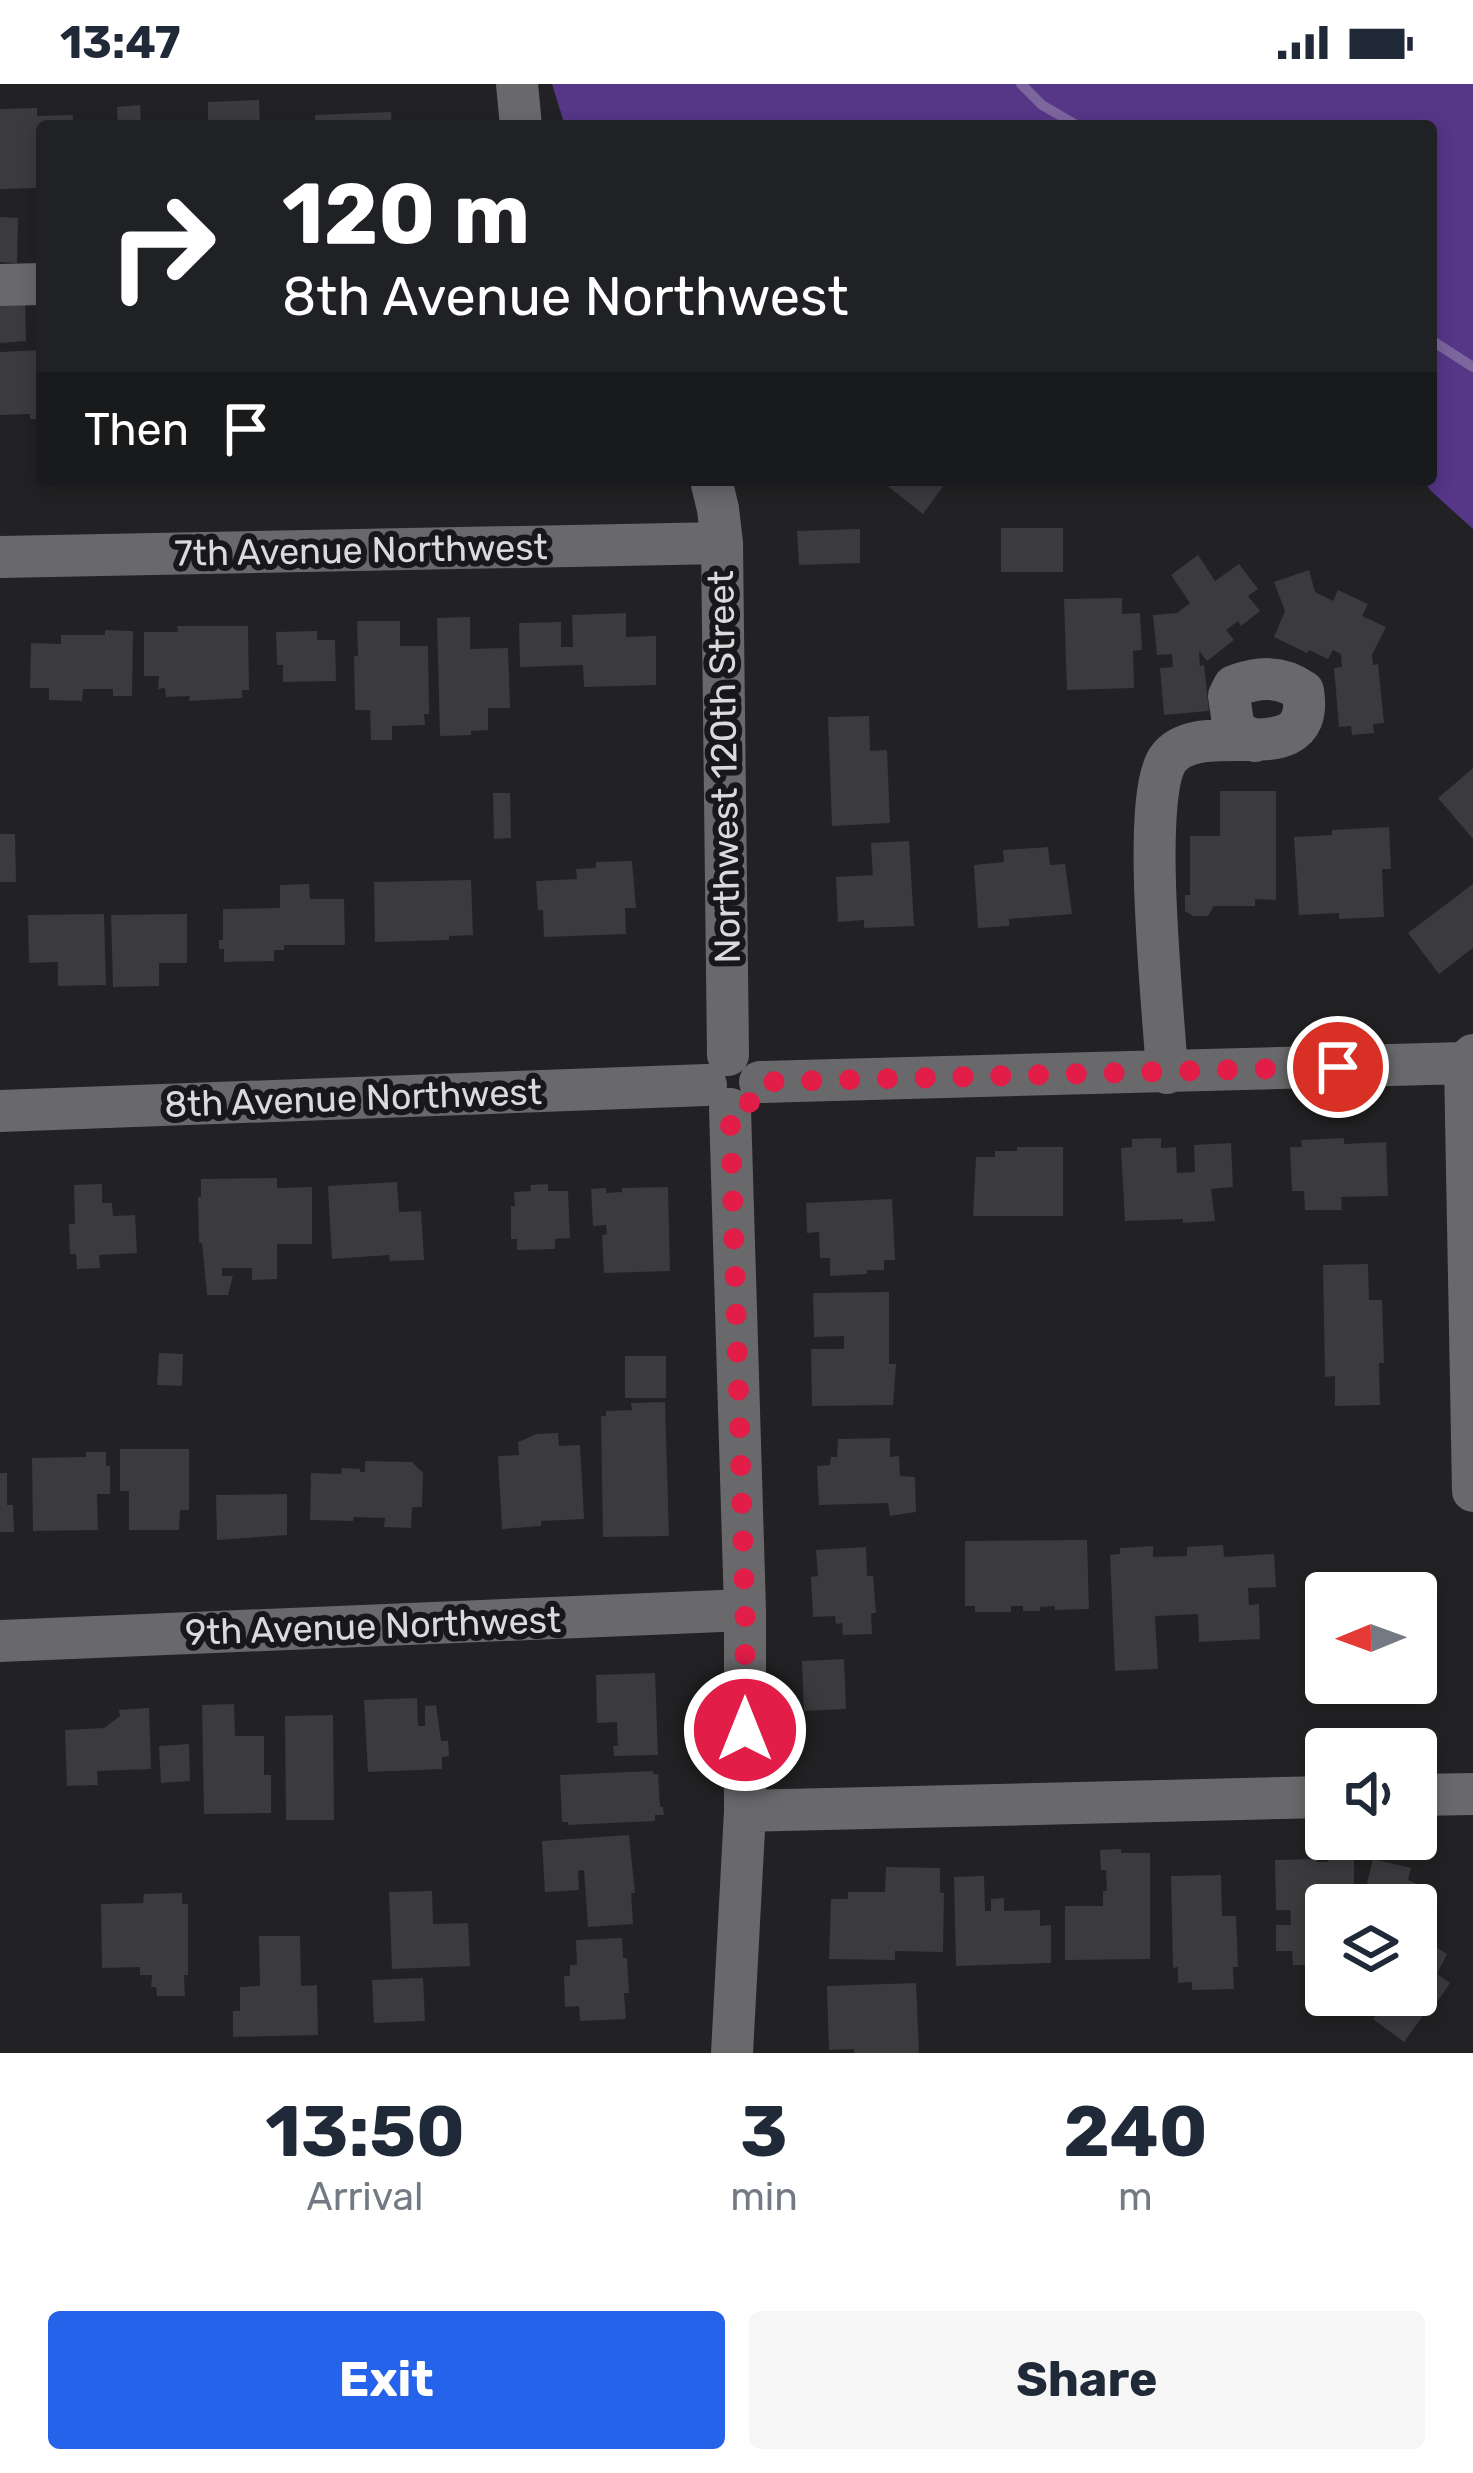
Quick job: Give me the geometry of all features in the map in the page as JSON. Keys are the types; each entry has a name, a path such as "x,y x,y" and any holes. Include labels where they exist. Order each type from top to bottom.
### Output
{"street":[{"path":"517,84 520,120"},
{"path":"0,285 36,284"},
{"name":"Northwest 120th Street","path":"712,486 722,543 745,1610 745,1810 732,2053"},
{"name":"7th Avenue Northwest","path":"0,557 722,543"},
{"path":"1167,1073 1154,836 1161,774 1170,756 1183,746 1213,738 1255,741"},
{"path":"1469,1059 1473,1490"},
{"name":"8th Avenue Northwest","path":"0,1112 1469,1059"},
{"name":"9th Avenue Northwest","path":"0,1641 745,1610"},
{"path":"1437,1795 1473,1794"},
{"path":"745,1810 1305,1798"}],"shaded area":[{"path":"552,84 1473,84 1473,529 1427,486 1437,486 1437,120 563,120"}],"building":[{"path":"259,100 260,120 208,120 208,102"},
{"path":"140,105 141,120 118,120 117,107"},
{"path":"37,108 37,116 73,115 73,120 36,120 36,188 0,189 0,109"},
{"path":"391,112 392,120 315,120 315,115"},
{"path":"0,217 18,218 17,263 0,262"},
{"path":"25,303 26,341 0,343 0,304"},
{"path":"36,350 36,419 30,419 30,414 0,415 0,352"},
{"path":"888,486 943,486 923,514"},
{"path":"1001,528 1063,528 1063,572 1001,572"},
{"path":"860,529 860,563 799,565 797,531"},
{"path":"1198,555 1215,581 1239,564 1258,589 1248,596 1260,611 1241,626 1238,621 1226,630 1234,640 1207,661 1199,651 1209,711 1164,715 1160,668 1173,667 1172,654 1157,655 1153,615 1177,613 1190,603 1171,575"},
{"path":"1309,570 1315,592 1333,601 1338,590 1368,604 1362,616 1386,627 1372,655 1373,665 1378,664 1384,723 1373,724 1374,733 1352,735 1351,726 1339,727 1334,668 1342,667 1341,654 1333,650 1328,659 1274,637 1285,611 1274,582"},
{"path":"1122,598 1122,614 1140,613 1142,650 1133,651 1134,688 1067,690 1064,599"},
{"path":"626,613 626,637 656,636 656,685 584,687 583,665 520,667 519,623 561,622 561,647 573,647 572,615"},
{"path":"470,617 470,649 508,648 510,708 488,708 488,730 440,736 437,618"},
{"path":"357,621 400,621 400,646 428,646 425,725 392,726 392,740 371,740 370,710 355,710"},
{"path":"177,626 248,626 249,690 242,690 242,698 189,701 190,696 166,697 165,688 158,689 159,676 144,676 144,632 178,632"},
{"path":"105,630 133,631 132,696 113,696 113,689 83,689 82,701 49,700 49,688 30,688 31,643 61,644 61,635 105,635"},
{"path":"317,631 317,640 335,640 336,681 283,682 276,632"},
{"path":"869,716 870,751 887,750 890,823 832,826 828,717"},
{"path":"1473,768 1473,839 1438,798"},
{"path":"1220,791 1276,791 1276,900 1255,899 1255,906 1214,906 1208,916 1193,916 1185,911 1185,895 1190,895 1190,836 1220,836"},
{"path":"493,793 510,793 511,838 494,839"},
{"path":"1389,827 1391,869 1382,869 1384,917 1299,915 1294,837"},
{"path":"0,834 15,834 16,882 0,882"},
{"path":"909,841 914,926 864,928 864,920 838,922 836,877 873,875 871,843"},
{"path":"1048,847 1050,865 1065,864 1072,914 1009,919 1009,926 978,928 974,865 1004,862 1003,850"},
{"path":"632,861 636,908 625,908 626,934 544,937 536,881 577,879 576,869 596,868 596,862"},
{"path":"471,880 473,935 375,942 374,882"},
{"path":"309,884 310,899 344,899 345,945 284,945 284,950 274,950 274,961 224,962 224,949 219,949 223,909 280,908 280,885"},
{"path":"1473,884 1473,948 1439,974 1408,933"},
{"path":"104,914 106,985 58,986 58,962 29,963 28,915"},
{"path":"187,914 187,963 159,963 159,986 113,987 111,915"},
{"path":"1161,1138 1161,1148 1176,1147 1177,1173 1195,1172 1194,1145 1231,1143 1233,1187 1211,1189 1215,1221 1125,1221 1121,1148 1132,1147 1132,1139"},
{"path":"1344,1138 1344,1144 1386,1142 1388,1196 1341,1197 1342,1210 1305,1210 1304,1191 1292,1191 1290,1147 1302,1147 1301,1140"},
{"path":"1017,1147 1063,1147 1063,1216 973,1216 976,1157 995,1157 995,1151 1017,1151"},
{"path":"277,1178 277,1188 312,1187 312,1244 277,1244 277,1279 252,1280 252,1268 222,1268 222,1276 233,1276 228,1295 207,1295 199,1243 201,1179"},
{"path":"397,1182 399,1212 421,1211 424,1260 390,1261 389,1255 332,1259 328,1186"},
{"path":"102,1184 102,1203 112,1203 113,1216 135,1215 137,1253 99,1255 100,1268 77,1269 76,1254 70,1254 74,1185"},
{"path":"548,1184 548,1191 568,1191 570,1238 555,1239 555,1249 517,1250 517,1239 511,1239 514,1192"},
{"path":"668,1187 670,1271 604,1273 606,1225 593,1226 591,1189 606,1188 606,1193"},
{"path":"892,1199 895,1260 884,1260 884,1270 830,1276 830,1258 820,1258 819,1232 807,1233 806,1203"},
{"path":"1368,1264 1369,1300 1382,1300 1380,1405 1335,1406 1335,1376 1325,1377 1323,1265"},
{"path":"889,1292 889,1364 896,1364 893,1405 812,1406 811,1349 844,1349 844,1336 814,1337 813,1293"},
{"path":"159,1353 183,1354 182,1386 157,1385"},
{"path":"625,1356 666,1356 666,1398 625,1398"},
{"path":"665,1402 669,1536 603,1537 601,1416 606,1411 632,1410 631,1403"},
{"path":"558,1433 559,1446 580,1445 584,1519 502,1529 498,1456 519,1455 518,1442 537,1434"},
{"path":"890,1438 890,1457 899,1456 900,1476 915,1477 916,1512 890,1516 888,1503 819,1505 817,1466 830,1465 831,1457 837,1457 838,1439"},
{"path":"120,1449 189,1449 189,1510 180,1510 179,1530 129,1530 129,1491 120,1491"},
{"path":"86,1452 106,1452 106,1466 110,1466 110,1494 97,1494 98,1530 33,1531 32,1458 86,1457"},
{"path":"365,1461 412,1462 423,1473 422,1507 412,1507 411,1528 384,1527 385,1518 310,1520 311,1473 341,1474 342,1468 365,1472"},
{"path":"0,1473 7,1473 7,1505 13,1505 14,1532 0,1532"},
{"path":"287,1494 287,1535 217,1540 216,1495"},
{"path":"1087,1540 1089,1609 1055,1610 1055,1606 1023,1611 1023,1606 1011,1606 1011,1612 975,1612 975,1606 965,1606 965,1541"},
{"path":"1223,1545 1224,1557 1274,1554 1276,1587 1248,1588 1249,1605 1259,1604 1260,1639 1199,1642 1198,1614 1155,1616 1158,1669 1115,1671 1110,1555 1120,1554 1120,1548 1153,1546 1153,1557 1187,1556 1187,1547"},
{"path":"866,1547 876,1613 871,1613 872,1634 843,1635 842,1623 836,1624 835,1616 813,1617 811,1577 818,1576 816,1550"},
{"path":"844,1659 846,1709 804,1711 802,1661"},
{"path":"655,1673 658,1755 614,1756 617,1722 597,1723 596,1675"},
{"path":"417,1698 418,1726 425,1726 425,1706 436,1705 441,1741 448,1741 449,1756 442,1757 442,1769 368,1772 364,1700"},
{"path":"234,1704 235,1736 264,1736 271,1813 204,1814 202,1705"},
{"path":"149,1708 151,1769 97,1771 98,1785 67,1786 65,1730 104,1728 120,1716 119,1710"},
{"path":"333,1715 334,1820 286,1820 285,1716"},
{"path":"189,1744 190,1781 161,1783 159,1746"},
{"path":"658,1774 664,1815 655,1815 655,1821 562,1822 560,1775"},
{"path":"629,1835 633,1924 588,1927 584,1870 578,1871 579,1890 545,1892 542,1841"},
{"path":"1121,1849 1121,1853 1150,1853 1150,1959 1065,1960 1065,1906 1103,1906 1106,1870 1101,1870 1100,1850"},
{"path":"1275,1860 1354,1860 1354,1884 1305,1884 1305,1965 1293,1965 1292,1951 1276,1951 1276,1925 1291,1925 1290,1910 1276,1910"},
{"path":"1373,1860 1377,1860 1411,1868 1408,1880 1417,1884 1367,1884"},
{"path":"886,1867 940,1868 943,1952 895,1951 895,1960 829,1959 831,1899 848,1899 848,1892 885,1892"},
{"path":"1221,1875 1222,1916 1236,1916 1234,1989 1192,1990 1192,1982 1178,1983 1178,1967 1173,1968 1171,1876"},
{"path":"984,1876 985,1911 991,1911 991,1899 1004,1898 1004,1911 1040,1910 1040,1926 1051,1925 1051,1963 956,1966 954,1877"},
{"path":"432,1891 433,1924 468,1923 470,1966 392,1969 389,1892"},
{"path":"182,1893 182,1904 188,1904 185,1996 157,1996 156,1987 151,1987 152,1975 140,1975 140,1967 102,1968 101,1904 143,1903 144,1894"},
{"path":"259,1936 300,1936 301,1986 317,1985 318,2035 233,2037 233,2011 240,2011 240,1987 260,1986"},
{"path":"622,1938 629,1993 624,1993 626,2019 580,2021 579,2006 565,2007 564,1976 570,1976 570,1965 577,1965 576,1940"},
{"path":"1437,1948 1447,1954 1437,1974"},
{"path":"1437,1974 1450,1983 1437,2002"},
{"path":"423,1978 425,2021 374,2023 372,1980"},
{"path":"916,1983 919,2053 829,2050 827,1986"},
{"path":"1375,2016 1423,2016 1404,2042 1373,2019"}],"waterway":[{"path":"1021,84 1042,105 1068,120"},
{"path":"1437,344 1473,367"}],"route":[{"path":"745,1730 730,1108 748,1105 760,1082 1338,1067"}]}
